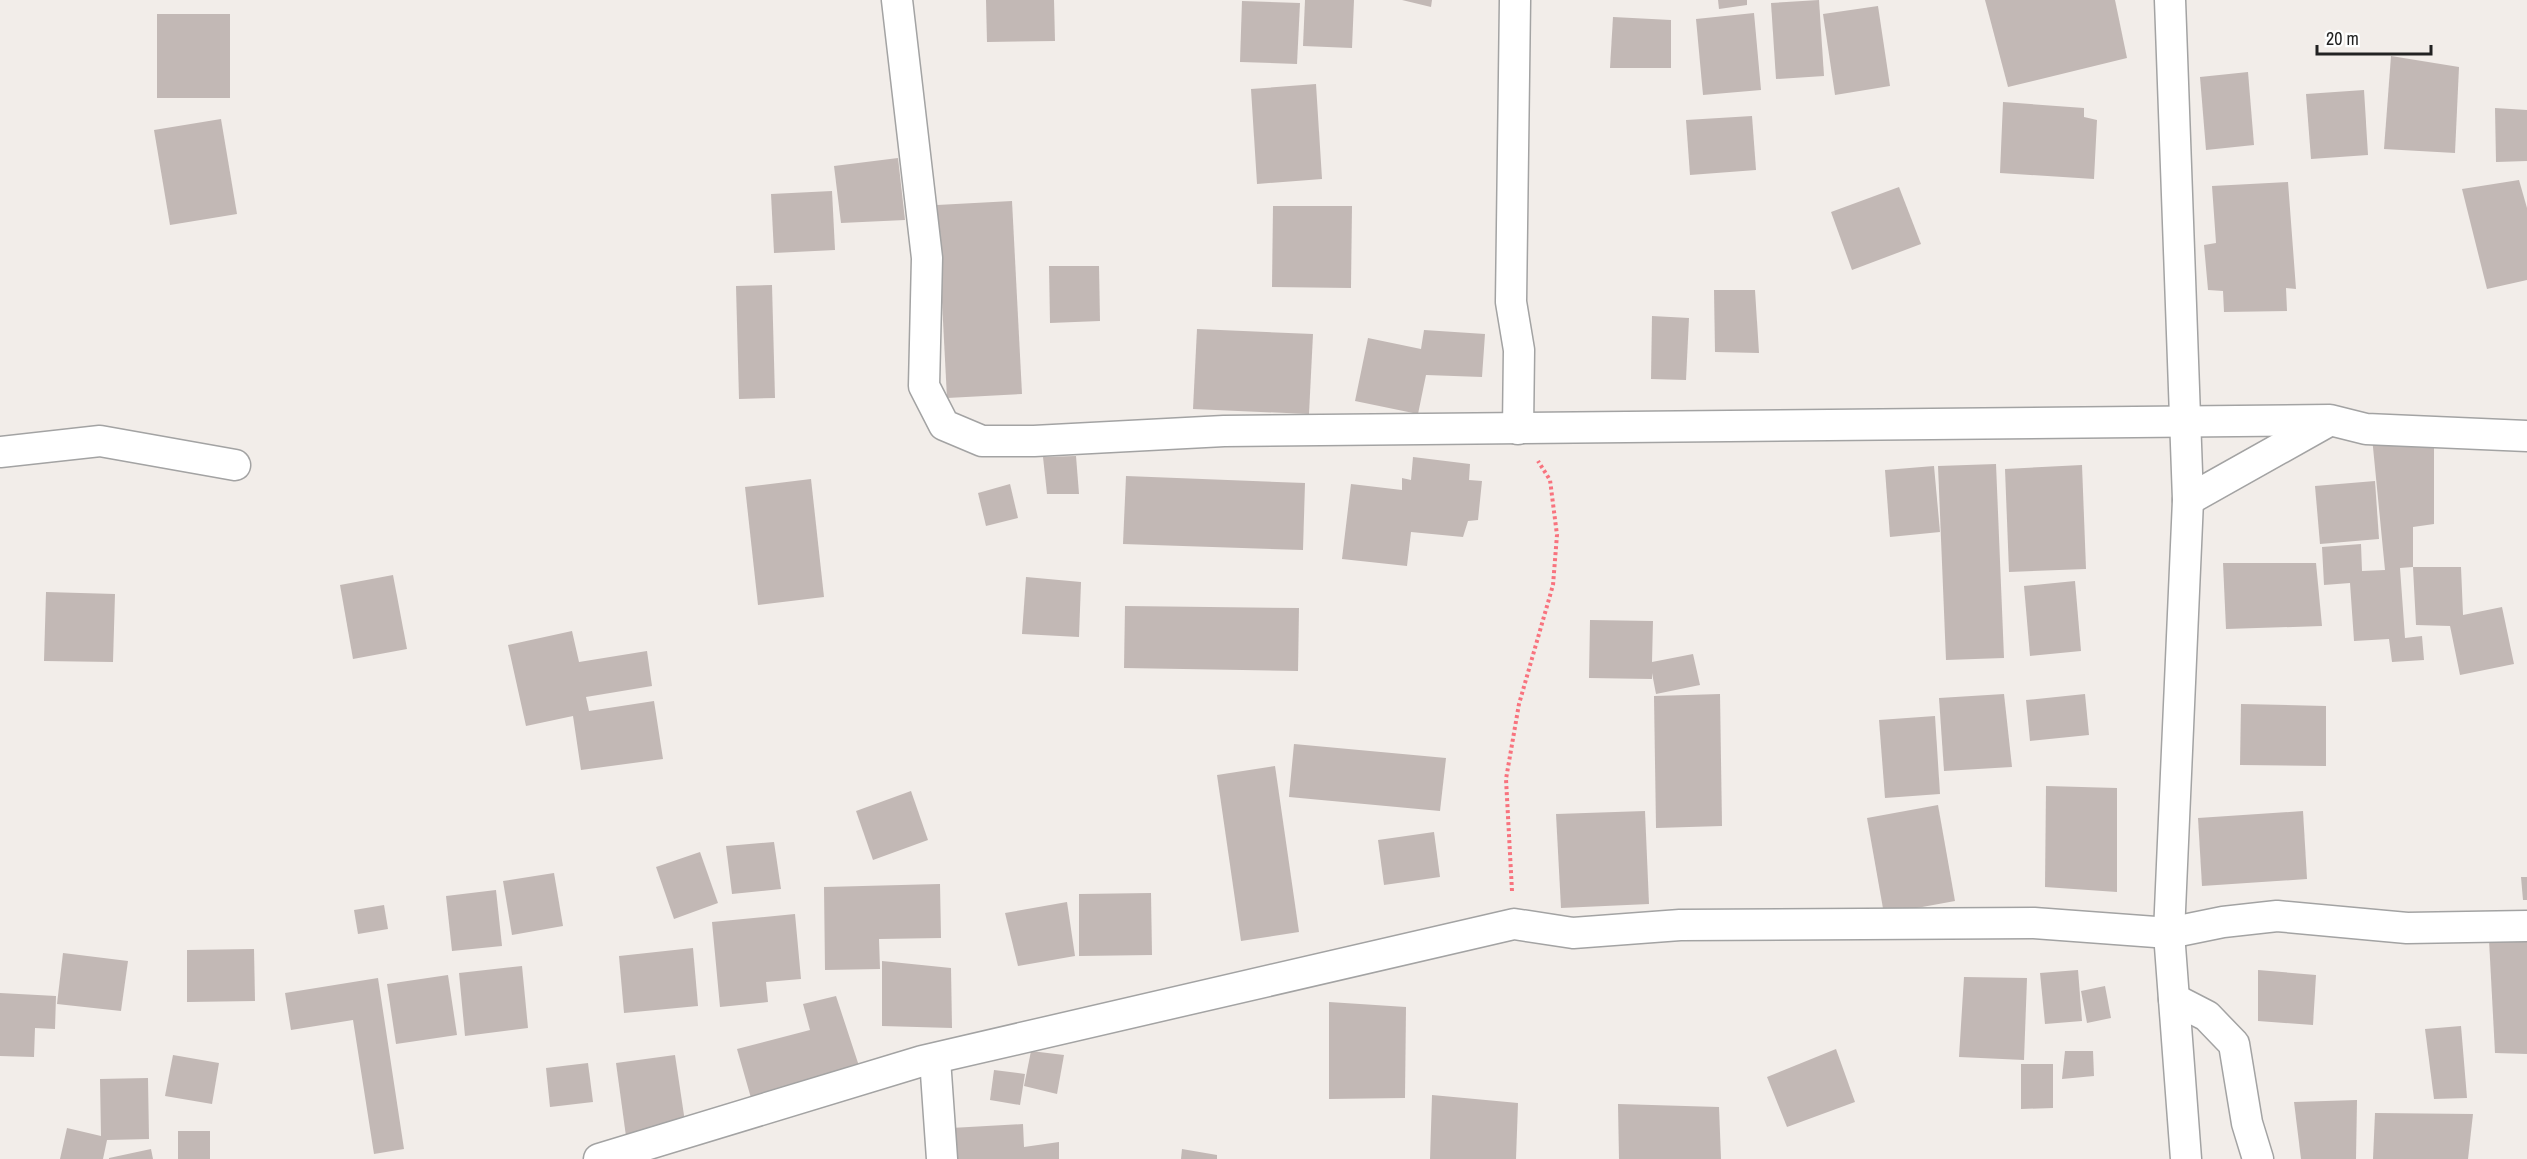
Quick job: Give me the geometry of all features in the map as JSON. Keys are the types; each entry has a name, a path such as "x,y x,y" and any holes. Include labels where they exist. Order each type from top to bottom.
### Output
{"street":[{"path":"897,0 927,258 924,386 944,425 982,441 1034,441 1224,431 2330,420 2366,429 2527,436"},
{"path":"1515,0 1511,302 1519,350 1518,429"},
{"path":"2170,0 2188,500 2169,933 2186,1159"},
{"path":"2188,500 2330,420"},
{"path":"0,452 100,441 235,465"},
{"path":"599,1159 935,1059 1514,924 1574,933 1680,925 2011,923 2169,933 2223,922 2277,916 2407,927 2527,926"},
{"path":"2174,999 2208,1016 2234,1044 2247,1123 2258,1159"},
{"path":"935,1059 942,1159"}],"path":[{"path":"1514,924 1506,779 1519,704 1553,585 1557,535 1550,480 1518,429"}],"building":[{"path":"986,0 1054,0 1055,41 987,42"},
{"path":"1305,0 1354,0 1352,48 1303,46"},
{"path":"1402,0 1432,0 1431,7"},
{"path":"1718,0 1747,0 1747,5 1719,9"},
{"path":"1819,0 1824,76 1776,79 1771,3"},
{"path":"1985,0 2115,0 2127,58 2008,87"},
{"path":"1242,1 1300,3 1297,64 1240,62"},
{"path":"1878,6 1890,86 1835,95 1823,14"},
{"path":"1754,13 1761,90 1703,95 1696,19"},
{"path":"157,14 230,14 230,98 157,98"},
{"path":"1613,17 1671,20 1671,68 1610,68"},
{"path":"2391,56 2459,67 2455,153 2384,149"},
{"path":"2248,72 2254,145 2206,150 2200,77"},
{"path":"1316,84 1322,179 1257,184 1251,89"},
{"path":"2364,90 2368,155 2311,159 2306,94"},
{"path":"2003,102 2084,108 2084,117 2097,120 2094,179 2000,173"},
{"path":"2495,108 2527,110 2527,161 2496,162"},
{"path":"1752,116 1756,170 1690,175 1686,120"},
{"path":"221,119 237,214 170,225 154,130"},
{"path":"898,158 905,220 841,223 834,166"},
{"path":"2519,180 2527,208 2527,280 2487,289 2462,189"},
{"path":"2288,182 2296,289 2286,288 2287,311 2224,312 2223,291 2208,290 2204,245 2216,243 2212,186"},
{"path":"1899,187 1921,244 1852,270 1831,212"},
{"path":"832,191 835,250 774,253 771,194"},
{"path":"1012,201 1022,394 947,398 937,205"},
{"path":"1273,206 1352,206 1351,288 1272,287"},
{"path":"1049,266 1099,266 1100,321 1050,323"},
{"path":"772,285 775,398 739,399 736,286"},
{"path":"1714,290 1755,290 1759,353 1715,352"},
{"path":"1652,316 1689,318 1686,380 1651,379"},
{"path":"1197,329 1313,334 1309,414 1193,409"},
{"path":"1424,330 1485,334 1482,377 1426,375 1418,414 1355,401 1368,338 1421,349"},
{"path":"2434,436 2434,524 2413,527 2413,567 2400,568 2405,638 2422,636 2424,660 2392,662 2389,639 2354,641 2350,583 2324,585 2322,547 2361,544 2362,571 2385,570 2372,437"},
{"path":"1076,456 1079,494 1047,494 1043,457"},
{"path":"1413,457 1470,464 1469,480 1482,481 1478,520 1468,521 1463,537 1411,532 1407,566 1342,559 1351,484 1402,490 1402,478 1411,480"},
{"path":"1996,464 2004,658 1946,660 1938,466"},
{"path":"2082,465 2086,569 2009,572 2005,469"},
{"path":"1934,466 1940,532 1890,537 1885,470"},
{"path":"1126,476 1305,483 1303,550 1123,544"},
{"path":"811,479 824,597 758,605 745,487"},
{"path":"2375,481 2379,539 2320,544 2315,486"},
{"path":"1010,484 1018,518 986,526 978,493"},
{"path":"2223,563 2316,563 2322,626 2226,629"},
{"path":"2413,567 2461,567 2463,615 2502,607 2514,664 2460,675 2450,626 2416,625"},
{"path":"393,575 407,649 353,659 340,585"},
{"path":"1026,577 1081,582 1079,637 1022,634"},
{"path":"2075,581 2081,651 2030,656 2024,586"},
{"path":"46,592 115,594 113,662 44,661"},
{"path":"1125,606 1299,608 1298,671 1124,668"},
{"path":"1590,620 1653,621 1652,662 1693,654 1700,685 1656,694 1652,673 1652,679 1589,678"},
{"path":"572,631 579,662 647,651 652,686 586,697 589,711 654,701 663,759 581,770 573,716 526,726 508,645"},
{"path":"1720,694 1722,826 1656,828 1654,696"},
{"path":"2004,694 2012,767 1944,771 1939,698"},
{"path":"2085,694 2089,735 2030,741 2026,700"},
{"path":"2241,704 2326,706 2326,766 2240,765"},
{"path":"1935,716 1940,794 1885,798 1879,720"},
{"path":"1294,744 1446,758 1440,811 1289,797"},
{"path":"1275,766 1299,932 1241,941 1217,775"},
{"path":"2046,786 2117,788 2117,892 2045,887"},
{"path":"911,791 928,840 873,860 856,811"},
{"path":"1938,805 1955,901 1884,914 1867,818"},
{"path":"1645,811 1649,904 1561,908 1556,814"},
{"path":"2303,811 2307,879 2202,886 2198,818"},
{"path":"1434,832 1440,877 1384,885 1378,840"},
{"path":"774,842 781,889 732,894 726,846"},
{"path":"700,852 718,903 674,919 656,867"},
{"path":"554,873 563,926 512,935 503,881"},
{"path":"2521,877 2527,877 2527,900 2523,900"},
{"path":"940,884 941,938 879,939 880,969 825,970 824,887"},
{"path":"496,890 502,946 452,951 446,896"},
{"path":"1151,893 1152,955 1079,956 1079,894"},
{"path":"1067,902 1075,956 1018,966 1005,913"},
{"path":"384,905 388,929 358,934 354,910"},
{"path":"795,914 801,979 766,982 768,1002 720,1007 712,922"},
{"path":"2489,940 2527,942 2527,1054 2495,1053"},
{"path":"693,948 698,1006 624,1013 619,956"},
{"path":"254,949 255,1001 187,1002 187,950"},
{"path":"63,953 128,961 121,1011 57,1004"},
{"path":"882,961 951,968 952,1028 882,1026"},
{"path":"522,966 528,1028 465,1036 459,973"},
{"path":"2078,970 2082,1021 2045,1024 2040,973"},
{"path":"2258,970 2316,975 2313,1025 2258,1021"},
{"path":"448,975 457,1035 396,1044 387,984"},
{"path":"1964,977 2027,978 2024,1060 1959,1057"},
{"path":"378,978 404,1149 374,1154 353,1020 291,1030 285,993"},
{"path":"2105,986 2111,1018 2087,1023 2081,991"},
{"path":"0,993 56,996 55,1029 35,1028 34,1057 0,1056"},
{"path":"836,996 860,1069 753,1105 737,1049 810,1030 803,1004"},
{"path":"1329,1002 1406,1007 1405,1098 1329,1099"},
{"path":"2461,1026 2467,1098 2434,1099 2425,1029"},
{"path":"1836,1049 1855,1102 1787,1127 1767,1077"},
{"path":"1031,1051 1064,1055 1057,1094 1024,1086"},
{"path":"2065,1051 2093,1051 2094,1076 2062,1079"},
{"path":"173,1055 219,1063 212,1104 165,1096"},
{"path":"675,1055 688,1142 628,1151 616,1063"},
{"path":"588,1063 593,1102 550,1107 546,1068"},
{"path":"2021,1064 2053,1064 2053,1108 2021,1109"},
{"path":"994,1070 1025,1074 1020,1105 990,1100"},
{"path":"148,1078 149,1139 107,1140 103,1159 60,1159 67,1128 101,1136 100,1079"},
{"path":"1432,1095 1518,1103 1516,1159 1430,1159"},
{"path":"2357,1100 2356,1159 2301,1159 2294,1102"},
{"path":"1618,1104 1719,1107 1721,1159 1619,1159"},
{"path":"2375,1113 2473,1114 2468,1159 2373,1159"},
{"path":"1023,1124 1024,1147 1059,1142 1059,1159 953,1159 951,1128"},
{"path":"178,1131 210,1131 210,1159 178,1159"},
{"path":"151,1149 153,1159 109,1159 109,1158"},
{"path":"1182,1149 1217,1155 1217,1159 1181,1159"}]}
